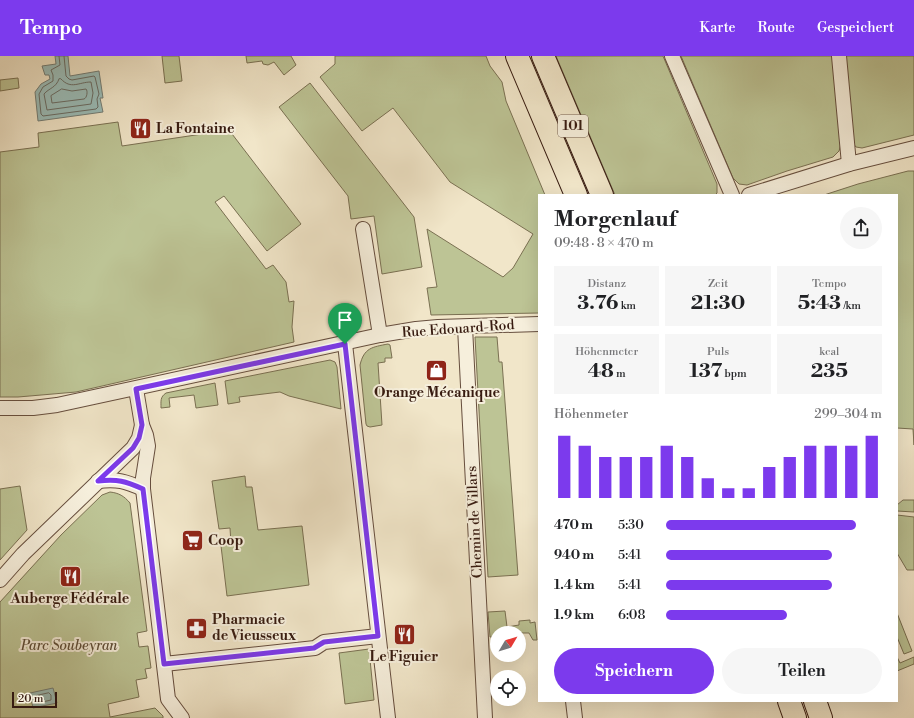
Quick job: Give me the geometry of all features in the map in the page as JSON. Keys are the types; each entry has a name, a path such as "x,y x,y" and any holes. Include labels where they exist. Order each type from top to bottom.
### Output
{"main road":[{"name":"101","path":"517,56 576,194"},
{"name":"101","path":"543,56 602,194"},
{"path":"789,702 795,718"},
{"path":"815,702 821,718"}],"street":[{"path":"672,56 732,194"},
{"path":"839,56 849,164"},
{"path":"752,194 849,164 914,148"},
{"path":"363,229 380,335"},
{"name":"Rue Edouard-Rod","path":"0,408 34,408 57,405 345,344 380,335 416,329 538,324"},
{"name":"Chemin de Villars","path":"465,327 485,718"},
{"path":"345,344 388,718"},
{"path":"136,389 142,425 148,446 143,478 143,489 168,699 182,718"},
{"path":"0,580 23,554 133,448 139,438 142,425"},
{"path":"98,481 124,481 143,489"},
{"path":"164,664 314,648 324,642 378,636"},
{"path":"573,702 575,718"}],"green space":[{"path":"162,56 179,56 182,81 165,83"},
{"path":"246,56 291,56 296,65 284,75 274,62 268,65 263,64 262,61 247,63"},
{"path":"335,56 486,56 490,66 502,82 506,101 545,194 538,194 538,313 431,315 427,288 437,287 427,229 503,277 513,268 533,234 450,182 393,108 362,131 320,77 335,64"},
{"path":"556,56 663,56 717,184 716,194 615,194"},
{"path":"681,56 834,56 841,144 839,151 833,157 747,185 739,184 733,178"},
{"path":"845,56 914,56 914,135 862,148 856,147 852,142"},
{"path":"18,78 19,88 0,91 0,80"},
{"path":"310,83 414,217 422,267 382,274 374,216 351,219 348,196 279,107"},
{"path":"118,122 122,146 229,130 301,224 267,251 224,196 215,202 266,269 273,265 286,282 289,302 294,301 292,327 294,342 76,392 0,397 0,152 39,147 38,133"},
{"path":"908,171 914,171 914,445 913,429 898,428 898,194 827,194"},
{"path":"475,337 497,337 499,362 502,362 518,575 488,577"},
{"path":"388,344 390,345 392,358 385,358 385,362 378,363 382,425 370,427 366,424 360,365 364,355 370,349"},
{"path":"330,360 335,362 337,367 341,409 289,396 280,392 239,397 240,402 228,404 225,381"},
{"path":"215,383 218,405 196,408 194,395 169,398 170,407 161,408 162,398 166,393"},
{"path":"245,476 246,487 252,487 258,530 302,526 309,585 227,596 221,546 231,544 230,528 219,529 212,481"},
{"path":"20,486 27,530 0,560 0,489"},
{"name":"Parc Soubeyran","path":"110,492 121,495 130,503 147,631 137,633 139,647 148,646 151,668 145,669 147,678 136,680 139,697 108,704 110,717 155,708 163,716 163,718 0,718 0,602 61,535 102,495"},
{"path":"903,500 914,500 914,512 898,511 898,504"},
{"path":"898,515 914,517 914,570 907,570 898,555"},
{"path":"505,611 507,626 490,626 490,637 488,612"},
{"path":"898,616 912,651 904,654 898,639"},
{"path":"530,620 530,623 535,622 537,640 533,640 529,633 526,633 526,626 513,626 519,625 519,621"},
{"path":"369,649 374,700 345,704 339,653"},
{"path":"914,657 914,664 898,671 898,659 900,663"}],"water":[{"path":"55,56 68,56 70,76 99,71 103,98 100,98 103,112 38,121 35,92 41,84 50,79 49,75 45,75 42,66 56,64"},
{"path":"53,688 57,703 33,708 30,693"}],"place":[{"name":"La Fontaine","path":"140,129"},
{"name":"Orange Mécanique","path":"437,371"},
{"name":"Coop","path":"193,541"},
{"name":"Auberge Fédérale","path":"70,577"},
{"name":"Pharmacie de Vieusseux","path":"197,628"},
{"name":"Le Figuier","path":"404,635"}],"route":[{"path":"345,344 378,636 324,642 314,648 164,664 143,489 124,481 98,481 133,448 139,438 142,425 136,389 345,344"}]}
